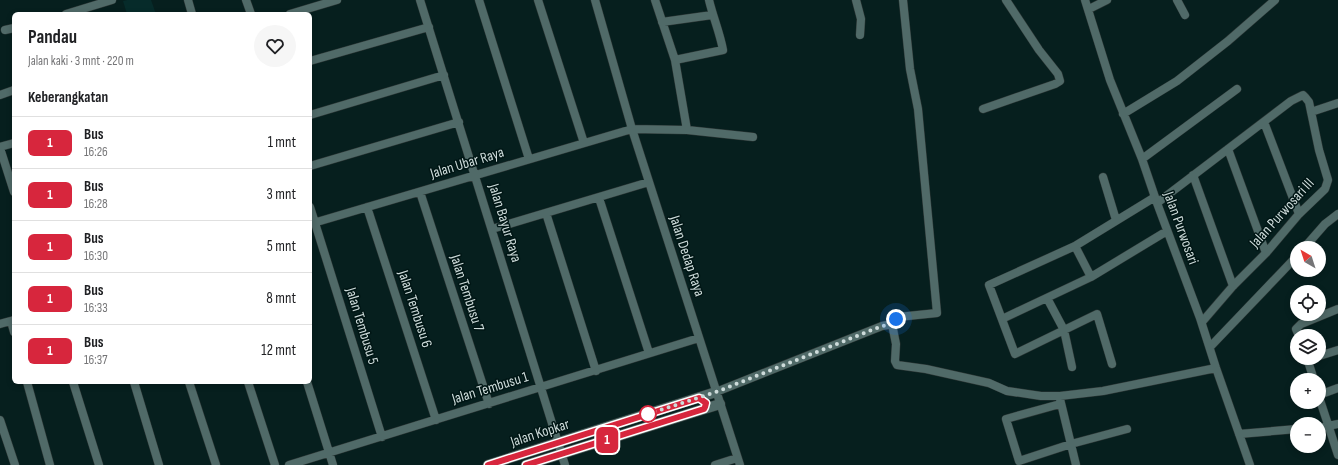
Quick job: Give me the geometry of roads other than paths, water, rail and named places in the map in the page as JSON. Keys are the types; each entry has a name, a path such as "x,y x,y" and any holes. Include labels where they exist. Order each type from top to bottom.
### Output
{"street":[{"path":"73,12 112,0"},
{"path":"188,0 191,12"},
{"path":"246,0 250,12"},
{"path":"297,12 337,0"},
{"name":"Jalan Bayur Raya","path":"420,0 565,465"},
{"path":"479,0 530,159"},
{"path":"538,0 584,143"},
{"name":"Jalan Dedap Raya","path":"595,0 648,182 739,462"},
{"path":"655,0 675,60 687,130"},
{"path":"675,60 723,50 721,36 712,15 709,0"},
{"path":"856,0 861,19 860,35"},
{"path":"716,392 882,326 892,324 898,317 936,314 938,312 918,109 910,69 904,0"},
{"path":"983,109 1060,81 1058,74 1039,50 1006,0"},
{"name":"Jalan Purwosari","path":"1085,0 1110,80 1142,159 1167,231 1202,322 1216,368 1250,465"},
{"path":"1089,9 1106,0"},
{"path":"1177,0 1186,15"},
{"path":"1123,114 1177,81 1275,0"},
{"path":"662,22 712,15"},
{"path":"312,60 429,26"},
{"path":"5,30 12,28"},
{"path":"312,114 444,75"},
{"path":"1142,159 1237,89"},
{"path":"0,95 12,91"},
{"name":"Jalan Purwosari III","path":"1002,320 989,285 1075,246 1116,220 1156,200 1193,175 1291,101 1303,95 1309,102 1319,150 1328,180 1325,189 1300,214 1266,253 1233,286 1202,322"},
{"path":"1311,112 1338,103"},
{"path":"312,165 459,122"},
{"path":"1264,122 1300,214"},
{"name":"Jalan Ubar Raya","path":"312,224 632,129 687,130 753,137"},
{"path":"12,144 0,148 12,186"},
{"path":"1228,149 1266,253"},
{"path":"1193,175 1233,286"},
{"path":"1102,177 1116,220"},
{"path":"492,229 648,182"},
{"name":"Jalan Tembusu 7","path":"420,192 489,404"},
{"path":"599,198 650,353"},
{"name":"Jalan Tembusu 6","path":"367,207 436,420"},
{"path":"546,213 596,371"},
{"path":"1310,241 1325,224 1338,214"},
{"name":"Jalan Tembusu 5","path":"312,224 382,437"},
{"path":"1112,364 1097,314 1015,354 1002,320 1091,277 1167,231"},
{"path":"1075,246 1091,277"},
{"path":"1210,347 1290,263"},
{"path":"1047,298 1064,330 1072,367"},
{"path":"1297,329 1301,324 1338,309"},
{"path":"0,324 12,320"},
{"path":"892,324 896,344 897,365 926,369 989,383 1007,391 1060,400"},
{"name":"Jalan Tembusu 1","path":"289,465 699,338"},
{"path":"1326,354 1338,350"},
{"path":"1127,429 1071,444 1019,461 1006,419 1060,400 1216,368"},
{"path":"28,384 50,465"},
{"path":"74,384 99,465"},
{"path":"135,384 159,465"},
{"path":"190,384 216,465"},
{"path":"249,384 275,465"},
{"path":"308,384 333,465"},
{"path":"1326,393 1338,388"},
{"name":"Jalan Kopkar","path":"488,465 716,392"},
{"path":"699,398 706,403 704,409"},
{"path":"1060,400 1076,465"},
{"name":"Jalan Kopkar","path":"526,465 720,404"},
{"path":"1323,409 1338,455"},
{"path":"0,420 3,437 15,465"},
{"path":"1326,427 1338,424"},
{"path":"1239,434 1290,430"},
{"path":"715,465 739,462"}]}
